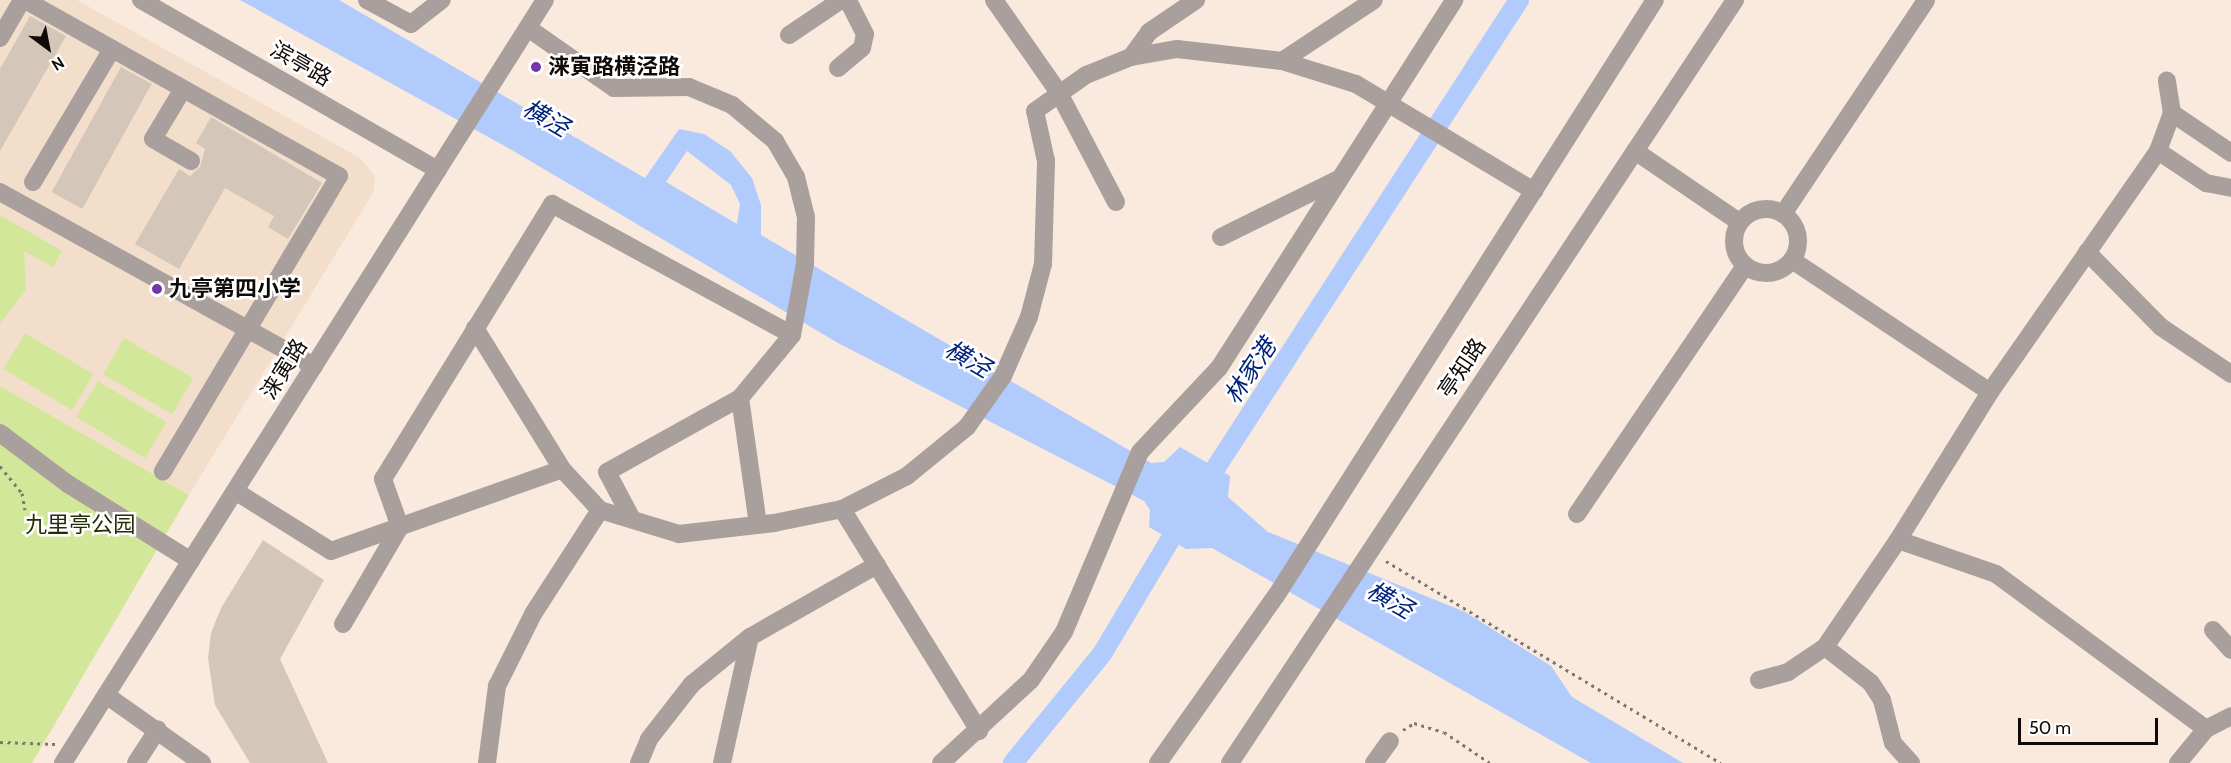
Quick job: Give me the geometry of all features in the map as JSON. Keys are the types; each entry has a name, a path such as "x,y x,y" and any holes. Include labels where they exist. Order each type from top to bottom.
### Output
{"street":[{"path":"0,39 25,0 339,176 163,471"},
{"name":"滨亭路","path":"141,0 438,170"},
{"path":"367,0 411,24 442,0"},
{"name":"涞寅路","path":"63,763 545,0"},
{"path":"789,35 841,0"},
{"path":"838,68 862,48 865,34 848,0"},
{"path":"994,0 1059,93 1116,202"},
{"path":"1131,57 1149,32 1196,0"},
{"path":"1282,61 1374,0"},
{"path":"941,763 979,731 1031,680 1064,632 1140,452 1219,368 1454,0"},
{"path":"1158,763 1276,596 1656,0"},
{"name":"亭知路","path":"1230,763 1735,0"},
{"path":"1783,214 1926,0"},
{"path":"528,27 614,88 688,87 732,105 774,141 796,177 806,217 805,264 792,335 740,398 606,472 632,519"},
{"path":"33,182 112,49"},
{"path":"475,328 562,469 600,510 680,534 758,525 842,509 908,476 967,427 1003,376 1029,317 1044,264 1046,161 1035,111 1059,93 1131,57 1177,49 1282,61 1356,84 1409,112 1534,191"},
{"path":"1759,680 1788,672 1825,647 1898,540 1990,392 2158,151 2172,113 2167,80"},
{"path":"183,88 153,139 191,161"},
{"path":"2172,113 2231,153"},
{"path":"1635,150 1739,222"},
{"path":"2158,151 2206,183 2231,188"},
{"path":"1221,237 1341,178"},
{"path":"0,192 314,366"},
{"path":"344,624 400,526 383,478 552,204 792,335"},
{"path":"1765,209 1783,214 1798,240 1792,260 1775,272 1745,266 1734,250 1739,222 1765,209"},
{"path":"2087,252 2161,327 2231,375"},
{"path":"1792,260 1990,392"},
{"path":"1577,514 1745,266"},
{"path":"740,398 758,525"},
{"path":"0,433 68,484 191,561"},
{"path":"235,491 331,551 562,469"},
{"path":"842,509 979,731"},
{"path":"487,763 497,686 533,614 600,510"},
{"path":"1898,540 1996,574 2206,729"},
{"path":"639,763 649,739 692,684 750,638 877,565"},
{"path":"2213,630 2231,650"},
{"path":"722,763 750,638"},
{"path":"1825,647 1871,683 1882,700 1893,743 1911,763"},
{"path":"106,695 158,729 202,763"},
{"path":"2178,763 2206,729 2231,716"},
{"path":"136,763 158,729"},
{"path":"1374,763 1390,741"}],"path":[{"path":"0,466 22,493 25,510"},
{"path":"1369,550 1721,763"},
{"path":"1390,741 1414,723 1444,732 1490,763"},
{"path":"0,742 75,745"}],"shaded area":[{"name":"九亭第四小学","path":"0,0 77,0 360,158 375,176 374,191 189,495 0,386"}],"green space":[{"path":"0,215 62,251 53,267 24,251 26,290 0,323"},
{"path":"25,333 94,374 72,410 3,369"},
{"path":"124,338 193,378 172,414 103,374"},
{"path":"98,381 167,422 145,458 76,417"},
{"name":"九里亭公园","path":"0,386 189,495 32,763 0,763"}],"water":[{"name":"横泾","path":"240,0 339,0 645,178 679,129 704,134 730,151 752,178 761,205 761,235 1151,463 1164,462 1180,447 1230,476 1228,497 1268,532 1465,612 1551,666 1572,697 1683,763 1591,763 1212,548 1186,549 1149,527 1150,510 1144,501 838,343 510,149","holes":["687,151 731,185 740,204 737,224 666,182"]}],"building":[{"path":"30,16 66,36 0,151 0,69"},
{"path":"121,67 152,84 82,209 52,192"},
{"path":"211,117 322,183 288,239 268,227 274,216 225,188 179,269 135,244 179,169 190,176 200,167 205,149 196,143"},
{"path":"263,540 324,580 280,659 328,763 250,763 215,705 208,658 211,633 221,608"}],"waterway":[{"name":"林家港","path":"1202,489 1519,0"},
{"name":"林家港","path":"1013,763 1102,654 1183,518"}],"place":[{"name":"涞寅路横泾路","path":"536,67"},
{"name":"九亭第四小学","path":"157,289"}]}
